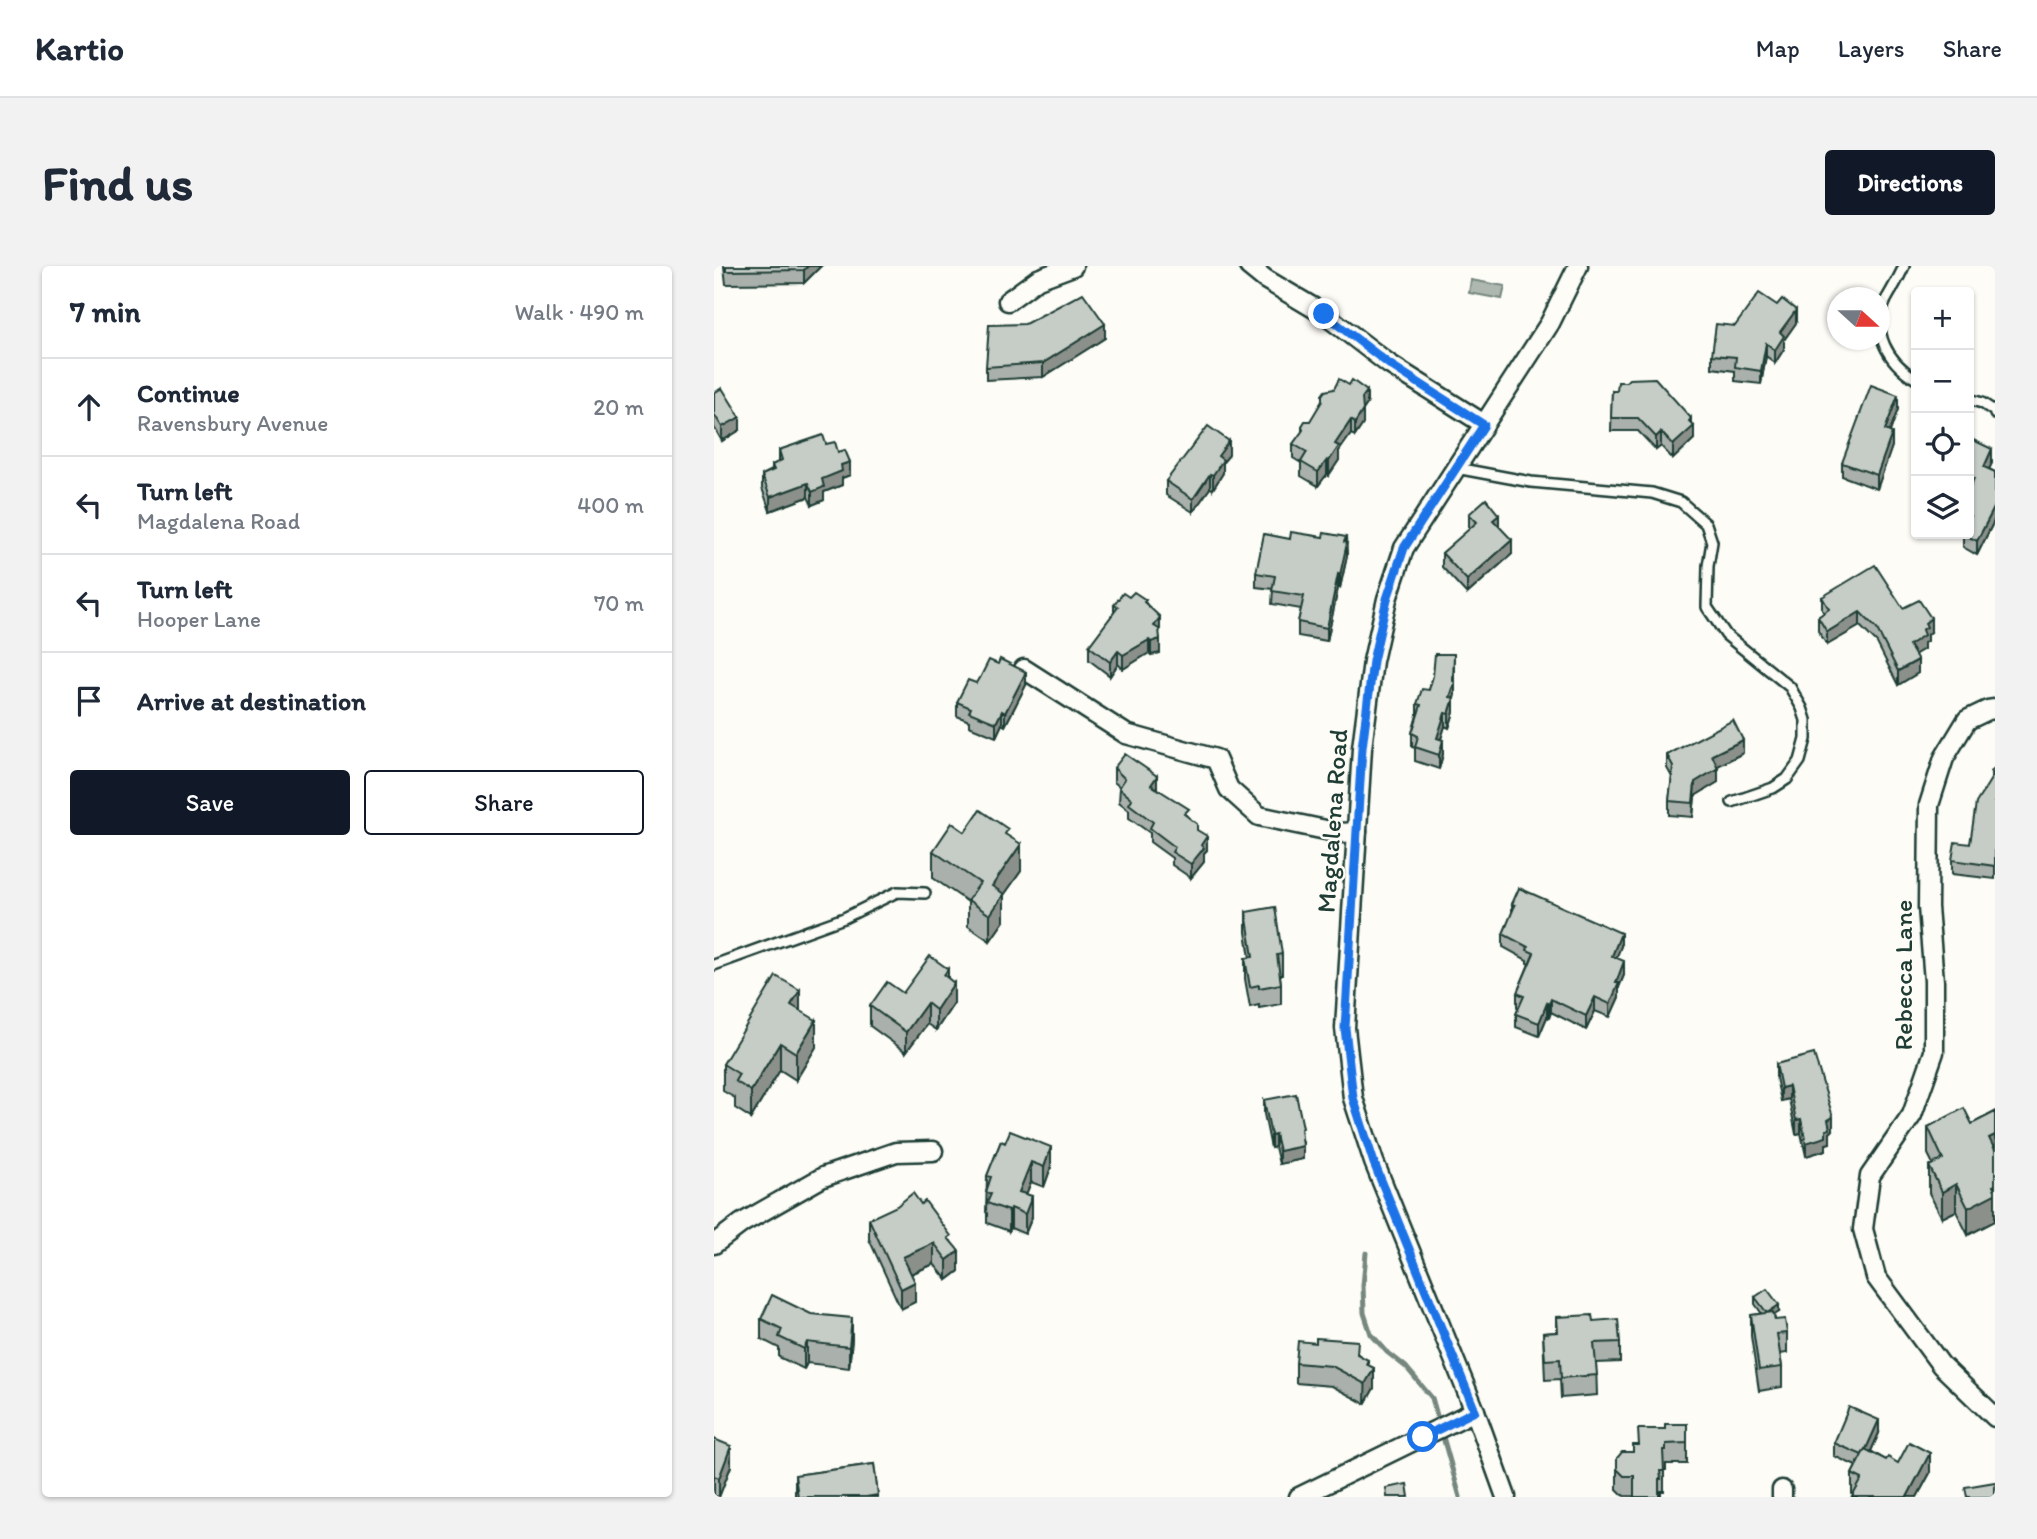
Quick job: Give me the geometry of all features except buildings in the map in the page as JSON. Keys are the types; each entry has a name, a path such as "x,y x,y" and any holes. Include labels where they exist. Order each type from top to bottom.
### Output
{"street":[{"path":"1008,302 1038,279 1073,266"},
{"path":"1249,266 1265,279 1324,314 1389,364 1484,425"},
{"name":"Magdalena Road","path":"1506,1497 1475,1411 1374,1163 1353,1098 1345,1028 1362,748 1373,661 1387,599 1404,548 1550,323 1578,266"},
{"path":"1024,669 1126,734 1216,759 1228,789 1259,816 1340,833 1357,832"},
{"name":"Rebecca Lane","path":"1995,709 1967,720 1944,758 1929,805 1928,907 1934,981 1934,1052 1912,1115 1870,1176 1863,1229 1876,1278 1941,1365 1995,1417"},
{"path":"714,1244 742,1223 823,1177 896,1152 933,1151"},
{"path":"1299,1497 1475,1411"}],"lane":[{"path":"1904,266 1886,301 1881,316 1880,333 1888,353 1902,371 1911,376"},
{"path":"1974,401 1988,407 1995,414"},
{"path":"1456,468 1531,482 1652,493 1681,502 1706,524 1712,542 1708,566 1707,607 1726,635 1790,687 1806,720 1806,739 1800,761 1787,779 1773,788 1732,802"},
{"path":"714,965 844,918 897,892 925,893"}],"shaded area":[{"path":"1471,280 1505,286 1502,299 1469,293"}],"waterway":[{"path":"1366,1253 1364,1313 1371,1334 1387,1352 1406,1367 1432,1398 1460,1497"}],"route":[{"path":"1324,314 1389,364 1484,425 1404,548 1387,599 1373,661 1362,748 1345,1028 1353,1098 1374,1163 1475,1411 1423,1437"}]}
